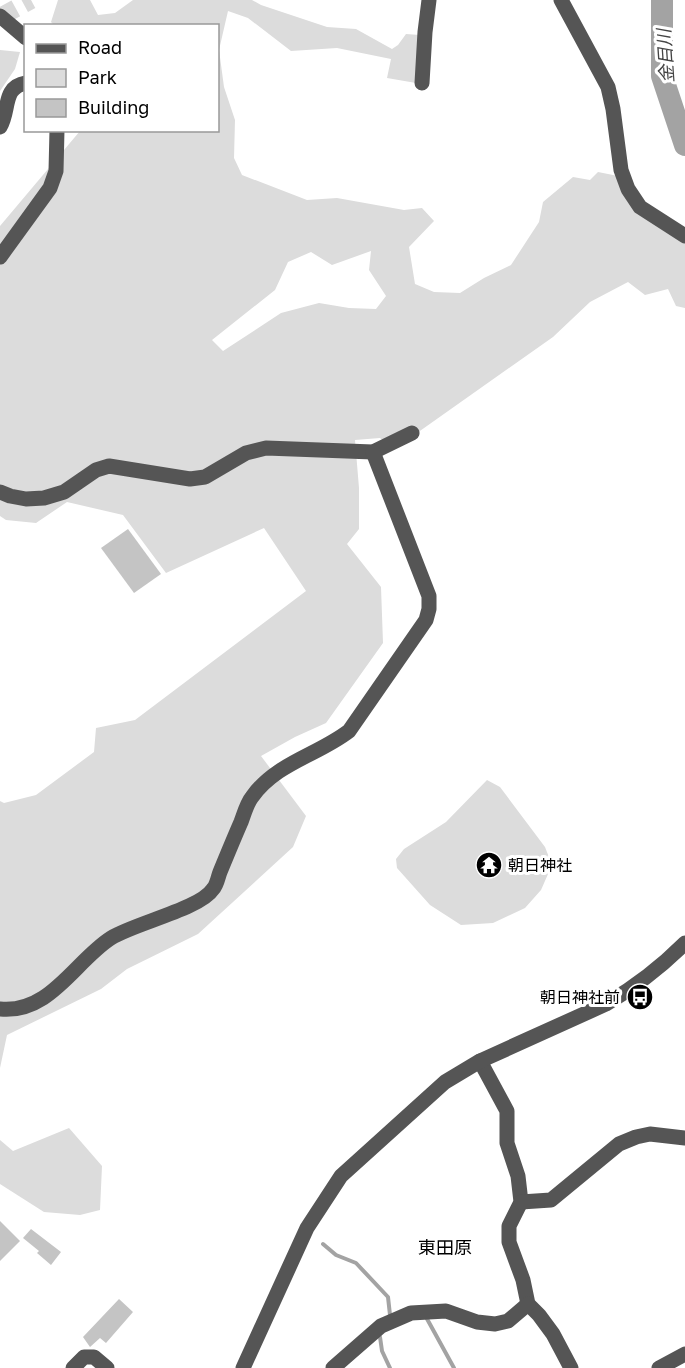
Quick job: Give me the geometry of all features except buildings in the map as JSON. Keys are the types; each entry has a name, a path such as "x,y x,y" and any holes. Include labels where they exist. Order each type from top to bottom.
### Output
{"street":[{"path":"422,83 429,0"},
{"path":"561,0 608,87 621,170 628,189 640,207 685,236"},
{"path":"0,16 24,36"},
{"path":"0,127 6,112 9,93 18,84 24,83"},
{"path":"0,257 50,188 56,171 57,132"},
{"path":"0,492 26,499 44,498 64,492 96,470 109,466 190,479 205,477 246,453 266,448 372,452 412,433"},
{"path":"0,1009 16,1008 41,1000 117,934 199,901 213,890 251,798 269,778 338,740 349,731 426,620 429,596 372,452"},
{"path":"243,1368 306,1228 341,1176 445,1082 480,1061 624,994 685,943"},
{"path":"480,1061 507,1111 507,1143 518,1176 520,1202 509,1226 509,1242 523,1280 528,1304 540,1315 571,1368"},
{"path":"520,1202 551,1200 619,1144 636,1137 650,1134 685,1138"},
{"path":"333,1368 381,1326 411,1313 446,1311 477,1322 495,1324 508,1320 528,1304"},
{"path":"659,1368 685,1354"},
{"path":"73,1368 84,1357 94,1357 107,1368"}],"green space":[{"path":"58,0 90,0 98,15 115,13 133,0 252,0 327,27 356,29 392,49 406,34 420,35 416,83 387,78 391,59 337,48 291,51 248,18 228,11 219,50 219,24 53,24 51,22"},
{"path":"0,50 20,52 15,69 0,91"},
{"path":"219,50 224,87 235,120 234,158 242,175 307,200 337,198 404,210 422,208 434,221 409,247 415,284 434,292 460,293 511,265 539,222 543,202 573,177 590,180 598,172 623,177 627,199 685,229 685,308 676,306 668,289 645,295 628,282 590,302 553,337 393,450 380,438 355,440 359,488 359,529 347,544 381,587 383,643 326,723 261,756 306,816 293,847 198,934 127,969 101,989 7,1035 0,1068 0,801 4,803 36,795 94,752 96,728 135,720 306,591 264,528 166,573 123,515 67,502 36,523 6,520 0,516 0,226 79,132 219,132","holes":["371,251 369,270 386,296 376,309 349,308 319,303 281,313 223,351 212,340 275,290 288,262 311,252 332,265"]},
{"path":"487,780 500,787 545,847 552,865 541,890 525,908 493,923 461,925 430,905 397,868 396,859 404,849 446,822"},
{"path":"69,1128 102,1166 100,1210 80,1215 44,1212 0,1184 0,1140 13,1151"}],"waterway":[{"name":"金目川","path":"662,0 662,76 685,145"},
{"path":"323,1244 336,1255 356,1263 388,1297 390,1315"},
{"path":"426,1317 454,1368"},
{"path":"380,1337 382,1351 390,1368"}],"tunnel":[{"path":"0,17 31,0"}],"place":[{"name":"朝日神社","path":"489,865"},
{"name":"朝日神社前","path":"640,997"}],"district":[{"name":"東田原","path":"445,1247"}]}
